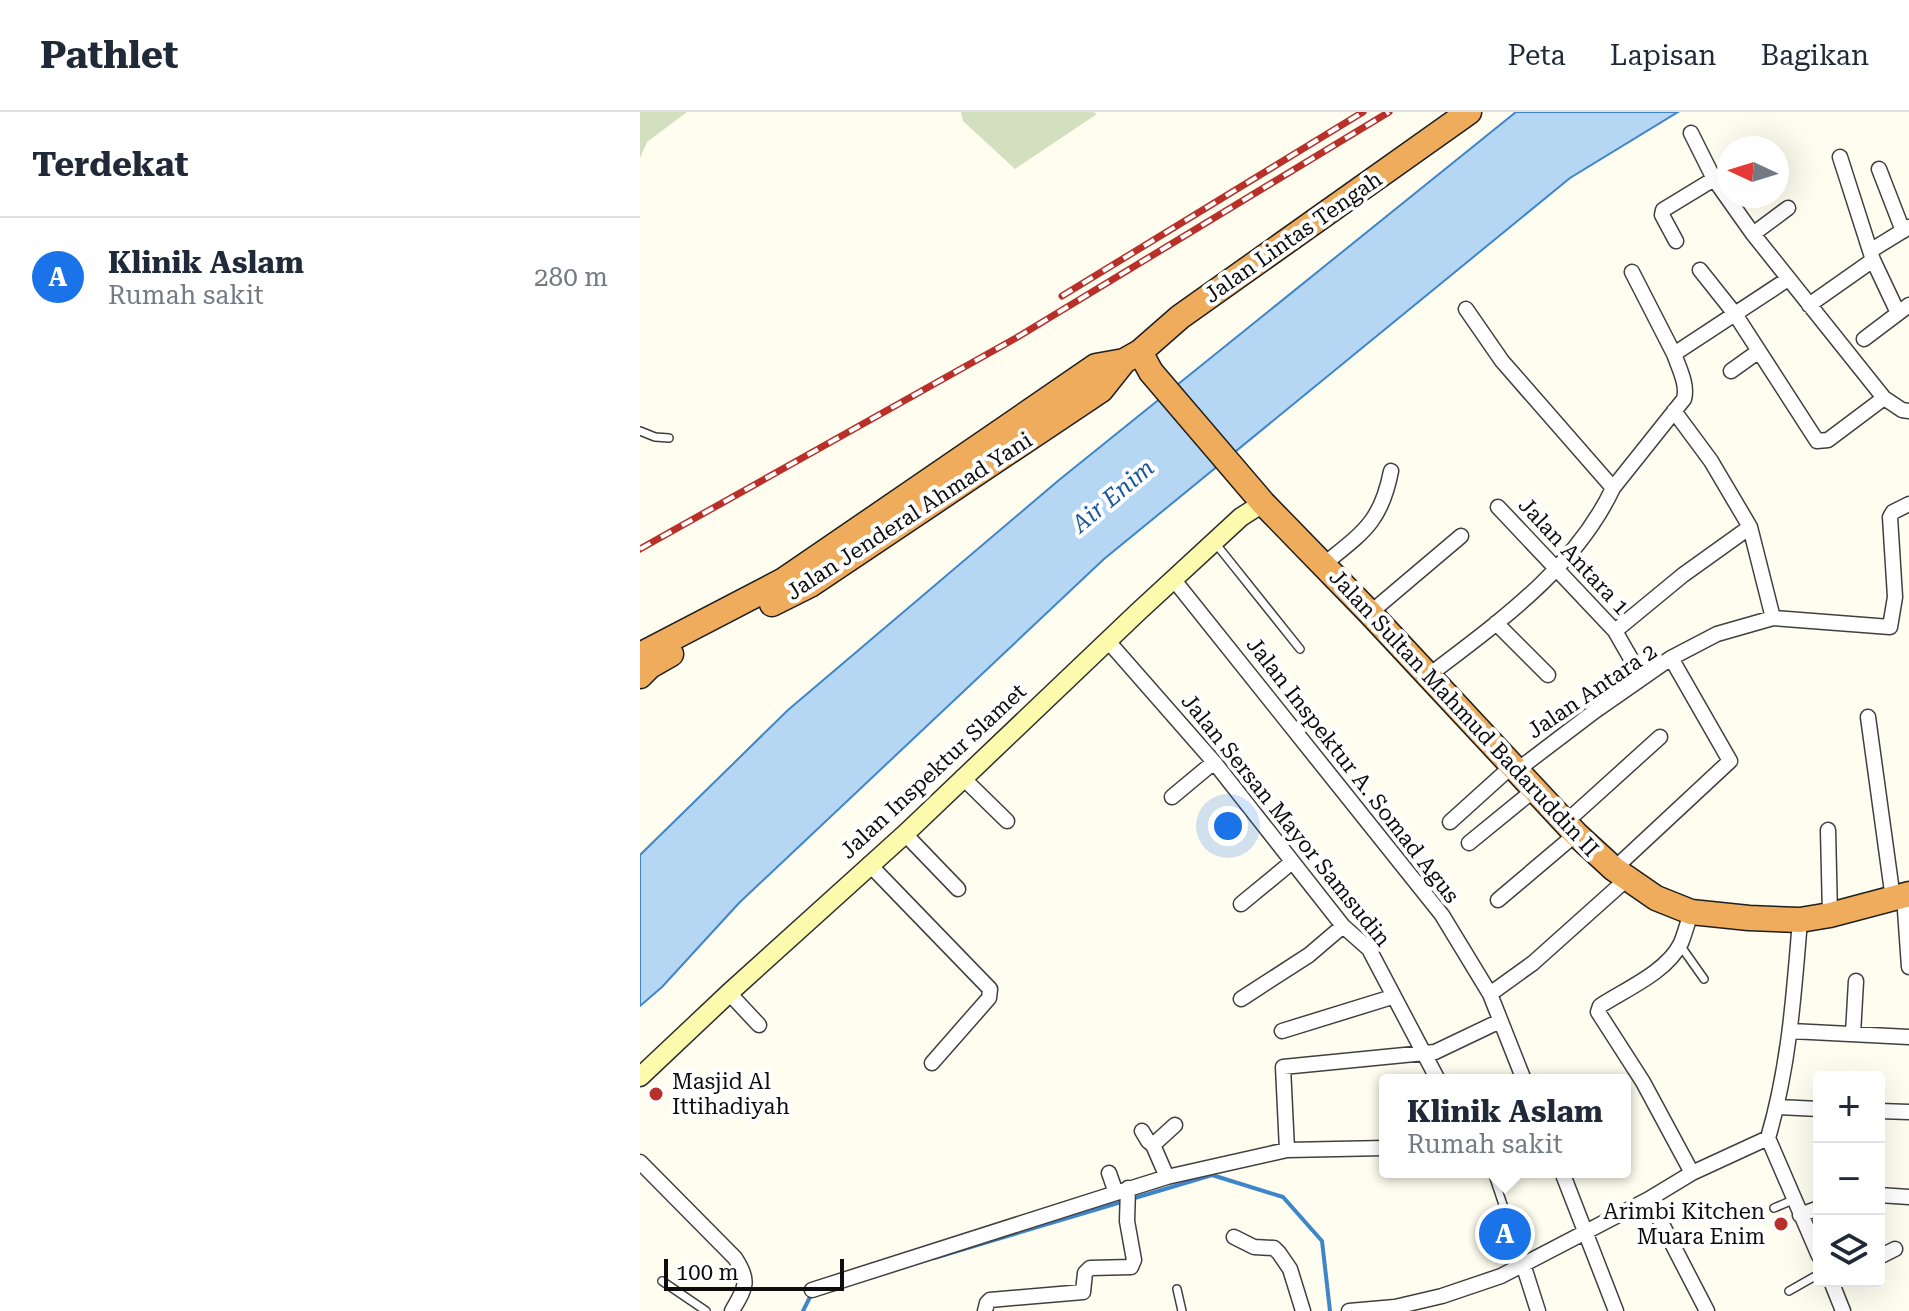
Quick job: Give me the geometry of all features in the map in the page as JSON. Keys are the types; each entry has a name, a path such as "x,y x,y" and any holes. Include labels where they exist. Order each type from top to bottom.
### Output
{"highway":[{"name":"Jalan Lintas Tengah","path":"1138,361 1180,317 1469,112"},
{"name":"Jalan Sultan Mahmud Badaruddin II","path":"1138,361 1263,503 1534,790 1621,874 1656,898 1691,912 1800,920 1902,896"},
{"path":"640,655 784,580 1096,366 1138,361"},
{"name":"Jalan Jenderal Ahmad Yani","path":"640,676 657,662 810,585 1101,390 1138,361"}],"street":[{"path":"1691,133 1714,179 1788,279 1884,398 1909,411"},
{"path":"1840,157 1872,255 1903,309 1864,339"},
{"path":"1809,305 1906,229 1879,169"},
{"path":"1676,241 1662,215 1663,210 1714,179"},
{"path":"1753,234 1788,208"},
{"path":"1700,270 1735,314 1817,441 1828,440 1884,398"},
{"path":"1428,676 1496,623 1579,544 1606,505 1613,488 1684,399 1686,392 1674,354 1632,272"},
{"path":"1674,354 1788,279"},
{"path":"1466,309 1502,361 1613,488"},
{"path":"1731,371 1759,351"},
{"path":"1674,411 1711,461 1750,527 1773,618"},
{"path":"1323,565 1369,527 1386,497 1391,471"},
{"name":"Jalan Inspektur Slamet","path":"640,1077 905,834 1107,640 1241,517 1263,503"},
{"path":"1671,658 1717,634 1773,618 1890,627 1895,597 1890,517 1893,512 1909,504"},
{"name":"Jalan Antara 1","path":"1498,507 1615,631 1642,678"},
{"path":"1615,631 1683,575 1750,527"},
{"path":"1370,613 1461,536"},
{"name":"Jalan Inspektur A. Somad Agus","path":"1174,580 1442,915 1490,994 1522,1074"},
{"path":"1496,623 1548,675"},
{"name":"Jalan Sersan Mayor Samsudin","path":"1107,640 1214,762 1343,926 1369,949 1435,1074"},
{"name":"Jalan Antara 2","path":"1450,822 1514,768 1671,658 1730,758 1728,765 1621,874"},
{"path":"1868,717 1902,896 1909,967"},
{"path":"1498,900 1660,737"},
{"path":"1172,797 1214,762"},
{"path":"962,777 1007,821"},
{"path":"1469,843 1534,790"},
{"path":"1828,830 1830,915"},
{"path":"905,834 958,889"},
{"path":"1241,904 1292,862"},
{"path":"869,864 990,989 989,998 932,1063"},
{"path":"1490,994 1533,963 1621,874"},
{"path":"1691,912 1680,945 1656,970 1600,1006 1598,1012 1643,1082 1692,1173"},
{"path":"1800,920 1791,1031 1768,1138 1813,1243"},
{"path":"1241,999 1309,955 1343,926"},
{"path":"1853,1034 1856,981"},
{"path":"729,993 759,1025"},
{"path":"1282,1031 1392,997"},
{"path":"1287,1150 1283,1067 1435,1052 1500,1021"},
{"path":"1791,1031 1909,1037"},
{"path":"1777,1107 1813,1109"},
{"path":"1885,1111 1909,1112"},
{"path":"1153,1145 1175,1125"},
{"path":"1142,1131 1153,1145 1167,1177"},
{"path":"1349,1311 1395,1307 1442,1296 1501,1276 1649,1199 1692,1173 1768,1138"},
{"path":"812,1290 1167,1177 1287,1150 1379,1148"},
{"path":"640,1162 735,1258 745,1272 745,1288 732,1311"},
{"path":"985,1311 990,1300 1007,1305 1083,1292 1085,1273 1090,1268 1131,1267 1134,1260 1124,1191 1109,1173"},
{"path":"1564,1178 1616,1311"},
{"path":"1885,1195 1909,1197"},
{"path":"1649,1199 1707,1311"},
{"path":"1800,1215 1813,1210"},
{"path":"1234,1237 1254,1247 1274,1248 1279,1253 1290,1269 1303,1311"},
{"path":"1885,1254 1895,1249"},
{"path":"1523,1264 1538,1311"},
{"path":"1833,1287 1843,1311"},
{"path":"1442,1296 1447,1311"}],"lane":[{"path":"640,431 669,438"},
{"path":"1214,542 1300,649"},
{"path":"1680,945 1704,979"},
{"path":"1494,1178 1523,1264"},
{"path":"1774,1208 1793,1200"},
{"path":"1789,1291 1813,1277"},
{"path":"662,1281 706,1311"},
{"path":"1177,1289 1182,1311"}],"green space":[{"path":"640,112 687,112 647,142 640,158"},
{"path":"961,112 1097,114 1015,169 963,121"}],"water":[{"name":"Air Enim","path":"1516,112 1678,112 1570,178 1104,559 739,903 662,987 640,1006 640,855 788,710 1059,480"}],"waterway":[{"path":"934,1258 1212,1175 1283,1197 1322,1241 1330,1311"},
{"path":"803,1311 811,1295"}],"railway":[{"path":"1062,296 1363,112"},
{"path":"640,549 1016,338 1389,112"}],"place":[{"name":"Masjid Al Ittihadiyah","path":"656,1094"},
{"name":"Arimbi Kitchen Muara Enim","path":"1781,1224"},
{"name":"Klinik Aslam","path":"1505,1234"}]}
